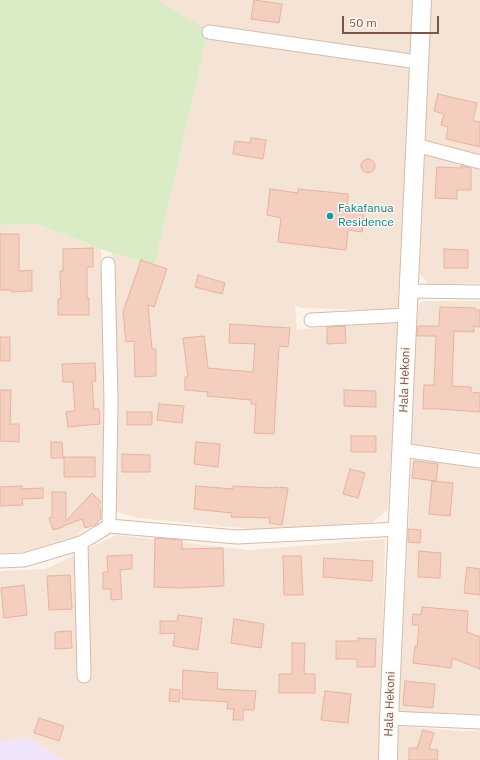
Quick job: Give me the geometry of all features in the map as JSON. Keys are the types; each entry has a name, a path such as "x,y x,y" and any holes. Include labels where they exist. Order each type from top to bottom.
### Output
{"street":[{"name":"Hala Hekoni","path":"388,760 418,62 422,0"},
{"path":"209,32 418,62"},
{"path":"415,145 480,162"},
{"path":"108,264 111,402 109,526"},
{"path":"409,292 480,292"},
{"path":"311,320 408,315"},
{"path":"402,450 480,461"},
{"path":"0,561 24,560 81,543 109,526 237,537 399,529"},
{"path":"81,543 84,676"},
{"path":"389,718 480,722"}],"shaded area":[{"path":"157,0 414,0 412,51 406,55 207,29"},
{"path":"430,0 480,0 480,283 429,285 420,274 421,196"},
{"path":"207,35 406,65 412,76 400,304 393,311 303,308 295,306 297,330 392,320 398,325 388,509 373,522 261,530 138,518 111,510 114,308 112,253 155,264"},
{"path":"37,224 101,249 104,386 104,506 77,536 23,552 0,553 0,225"},
{"path":"425,301 480,301 480,452 412,444 413,374 418,305"},
{"path":"417,459 480,469 480,714 398,712 396,710 402,648 412,463"},
{"path":"116,535 248,550 385,539 382,672 378,760 64,760 28,737 0,741 0,571 46,569"},
{"path":"399,726 480,731 480,760 394,760 394,731"},
{"path":"28,737 64,760 0,760 0,741"}],"green space":[{"path":"0,0 157,0 207,29 207,35 155,264 112,253 37,224 0,225"}],"building":[{"path":"254,0 282,4 279,23 251,19"},
{"path":"438,94 477,103 473,121 480,122 480,147 446,139 448,127 441,125 444,114 434,111"},
{"path":"251,138 266,140 263,159 233,154 235,141 250,143"},
{"path":"368,159 373,161 375,166 373,171 368,173 363,171 361,166 363,161"},
{"path":"461,166 471,168 471,190 457,190 457,199 435,198 437,167 461,168"},
{"name":"Fakafanua Residence","path":"270,189 298,193 298,189 348,194 347,211 364,213 362,232 348,230 346,250 278,242 281,218 267,215"},
{"path":"0,234 19,234 19,271 32,270 32,291 12,292 12,290 0,290"},
{"path":"93,248 93,267 87,267 87,299 89,298 89,315 58,315 58,299 61,299 60,271 63,271 63,249"},
{"path":"444,249 468,250 468,268 444,268"},
{"path":"141,260 167,269 154,307 148,305 152,349 156,349 156,376 135,377 134,341 126,342 123,312"},
{"path":"198,275 225,283 222,294 195,287"},
{"path":"440,307 475,308 475,310 480,310 480,327 474,326 474,332 454,331 452,386 471,387 471,392 480,393 480,412 423,409 424,385 434,385 436,336 417,336 418,326 439,326"},
{"path":"230,324 290,328 288,347 279,346 274,434 254,433 256,404 251,404 251,400 207,396 208,392 185,390 185,377 188,377 183,338 204,336 208,368 253,372 255,344 229,343"},
{"path":"345,326 346,343 327,344 327,327"},
{"path":"0,337 10,337 10,361 0,361"},
{"path":"95,363 96,381 92,381 94,409 99,409 100,424 68,427 66,412 75,411 73,382 63,382 62,364"},
{"path":"0,390 11,390 10,424 19,424 19,442 0,441"},
{"path":"344,390 376,391 376,407 344,406"},
{"path":"159,404 184,406 182,423 157,420"},
{"path":"127,412 152,412 152,425 127,425"},
{"path":"351,436 376,436 376,452 351,452"},
{"path":"51,442 62,442 63,458 51,458"},
{"path":"196,442 220,444 218,467 194,464"},
{"path":"122,454 150,455 150,472 122,472"},
{"path":"64,457 95,457 95,477 64,477"},
{"path":"414,461 438,464 436,481 412,478"},
{"path":"350,469 365,473 358,498 343,494"},
{"path":"432,481 453,483 450,516 429,514"},
{"path":"22,486 22,489 43,488 43,498 22,499 23,505 0,506 0,487"},
{"path":"196,486 233,489 233,486 288,488 282,525 269,523 270,518 231,517 232,513 194,509"},
{"path":"52,492 66,492 66,521 92,493 101,502 98,506 101,509 101,519 95,525 85,528 82,519 53,530 49,518 52,517"},
{"path":"408,529 421,530 420,543 408,542"},
{"path":"155,538 182,540 182,549 223,548 224,586 181,588 154,587"},
{"path":"419,551 441,553 440,578 418,577"},
{"path":"132,555 132,569 120,570 122,599 111,600 111,589 103,589 103,572 108,572 107,556"},
{"path":"283,556 301,556 303,595 284,595"},
{"path":"324,558 373,561 372,581 323,577"},
{"path":"467,567 480,569 480,595 464,593"},
{"path":"70,575 72,609 49,610 47,576"},
{"path":"24,585 27,615 4,618 1,588"},
{"path":"422,607 468,611 467,632 480,637 480,669 452,658 451,668 413,663 415,646 417,647 419,625 412,625 413,614 421,615"},
{"path":"178,615 202,618 198,650 173,646 175,633 160,634 160,621 177,621"},
{"path":"234,619 264,624 261,648 231,643"},
{"path":"71,631 72,648 55,649 55,632"},
{"path":"358,638 376,639 375,667 357,667 357,659 336,659 336,641 358,641"},
{"path":"292,643 305,643 304,674 315,674 315,693 279,693 279,674 292,674"},
{"path":"183,670 218,673 217,689 256,691 254,710 243,710 243,720 233,720 234,709 227,709 228,702 182,699"},
{"path":"405,681 435,684 433,708 403,705"},
{"path":"170,689 180,690 179,702 169,701"},
{"path":"325,691 351,694 348,723 321,720"},
{"path":"39,718 64,726 59,741 34,733"},
{"path":"423,730 434,733 429,749 438,750 437,760 409,760 409,748 417,748"}],"place":[{"name":"Fakafanua Residence","path":"330,216"}]}
